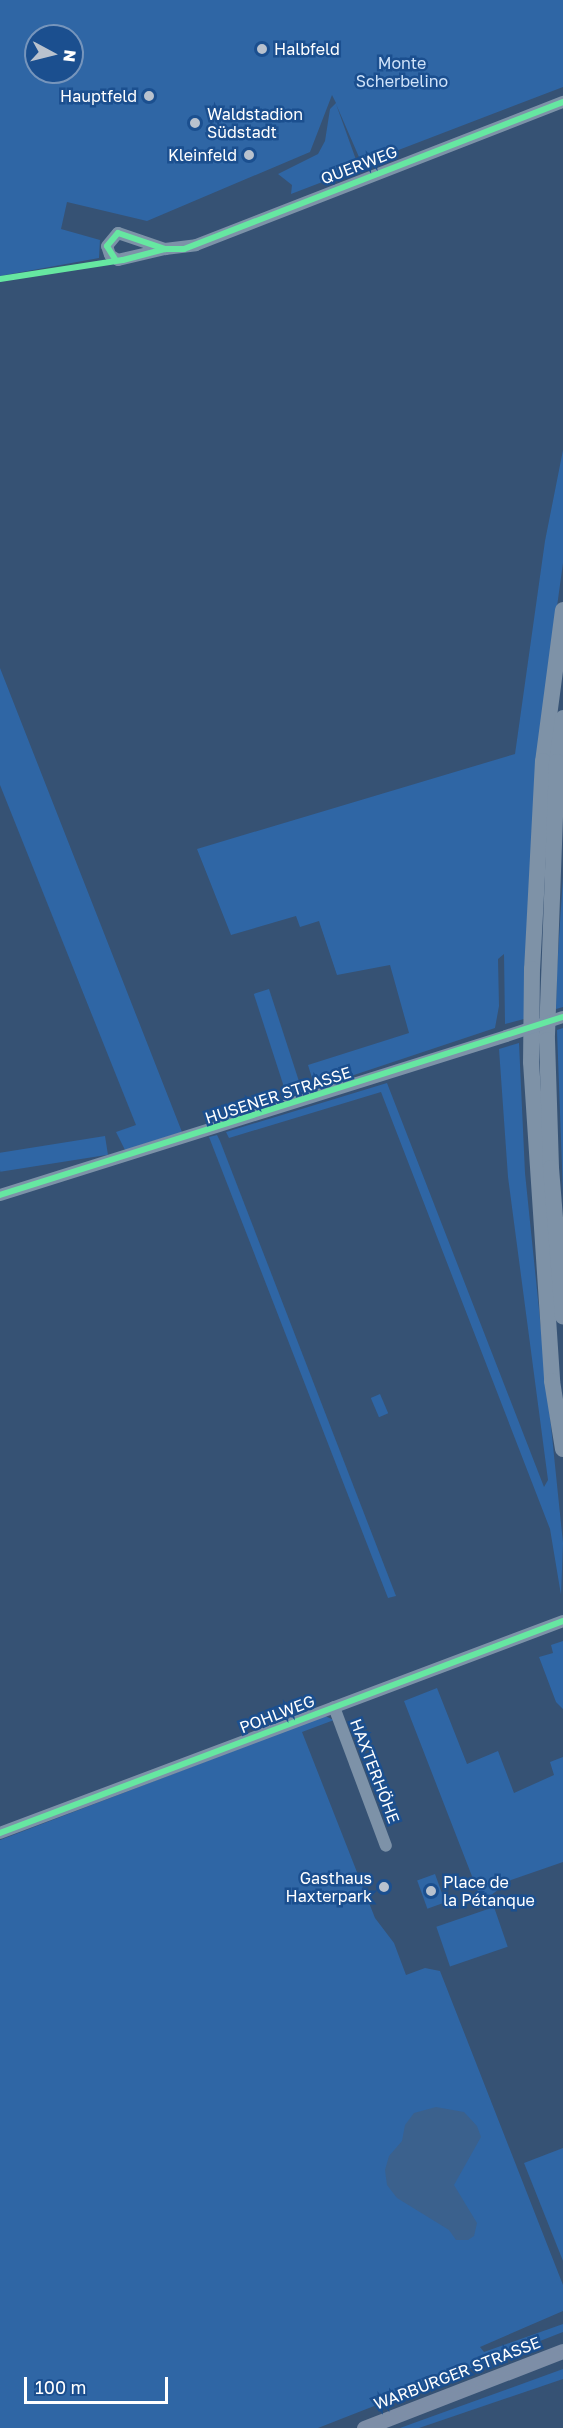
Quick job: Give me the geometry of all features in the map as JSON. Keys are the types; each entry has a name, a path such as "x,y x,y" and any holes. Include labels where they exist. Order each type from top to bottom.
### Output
{"highway":[{"path":"563,609 543,761 531,1039 537,1180 552,1381 563,1449"},
{"path":"563,718 556,785 547,1040 551,1168 563,1317"}],"main road":[{"name":"WARBURGER STRASSE","path":"364,2428 563,2351"}],"street":[{"name":"QUERWEG","path":"165,249 195,245 563,102"},
{"name":"HUSENER STRASSE","path":"0,1196 563,1017"},
{"name":"POHLWEG","path":"0,1833 560,1622"},
{"name":"HAXTERHÖHE","path":"334,1707 386,1846"}],"green space":[{"name":"Monte Scherbelino","path":"0,0 563,0 563,87 362,164 336,104 359,168 291,194 292,185 278,174 318,154 325,141 330,109 336,103 332,95 310,152 147,221 67,202 61,229 100,240 99,258 0,276"},
{"path":"563,450 563,563 537,752 524,1019 505,1024 504,954 498,959 499,1006 495,1028 315,1088 308,1065 409,1033 390,965 337,975 319,921 300,927 296,916 231,935 197,849 515,754 545,541"},
{"path":"0,668 182,1132 125,1150 116,1132 136,1125 0,785"},
{"path":"563,877 563,1007 556,1009 557,969"},
{"path":"269,989 302,1092 287,1097 254,994"},
{"path":"563,1028 563,1195 557,1030"},
{"path":"519,1043 525,1173 563,1543 561,1595 550,1529 381,1092 229,1138 226,1132 387,1083 544,1487 548,1480 508,1177 499,1049"},
{"path":"217,1135 396,1596 388,1598 209,1137"},
{"path":"105,1136 108,1155 0,1172 0,1153"},
{"path":"380,1394 388,1413 379,1417 371,1398"},
{"path":"563,1641 563,1709 556,1702 539,1657 553,1653 551,1645"},
{"path":"437,1688 467,1764 498,1751 514,1793 554,1775 550,1762 563,1757 563,1862 511,1880 482,1902 404,1701"},
{"path":"325,1716 334,1720 302,1732 375,1918 394,1943 406,1975 425,1968 440,1971 563,2285 563,2311 480,2347 484,2352 563,2324 563,2332 318,2428 0,2428 0,1840"},
{"name":"Place de la Pétanque","path":"435,1874 445,1902 427,1909 417,1880"},
{"path":"494,1907 508,1947 450,1967 436,1927"},
{"path":"563,2148 563,2261 524,2163"},
{"path":"563,2369 563,2379 419,2428 400,2428"}],"shaded area":[{"path":"436,2107 464,2112 477,2126 481,2137 454,2185 477,2223 474,2236 468,2240 456,2240 449,2230 397,2198 387,2185 385,2170 389,2156 402,2141 405,2125 414,2113"}],"cycle path":[{"path":"115,259 107,246 118,233 165,249 184,249 563,102"},
{"path":"0,279 123,260 165,249"},
{"path":"0,1195 563,1017"},
{"path":"0,1833 563,1621"}],"place":[{"name":"Halbfeld","path":"262,49"},
{"name":"Hauptfeld","path":"149,96"},
{"name":"Waldstadion Südstadt","path":"195,123"},
{"name":"Kleinfeld","path":"249,155"},
{"name":"Gasthaus Haxterpark","path":"384,1887"},
{"name":"Place de la Pétanque","path":"431,1891"}]}
